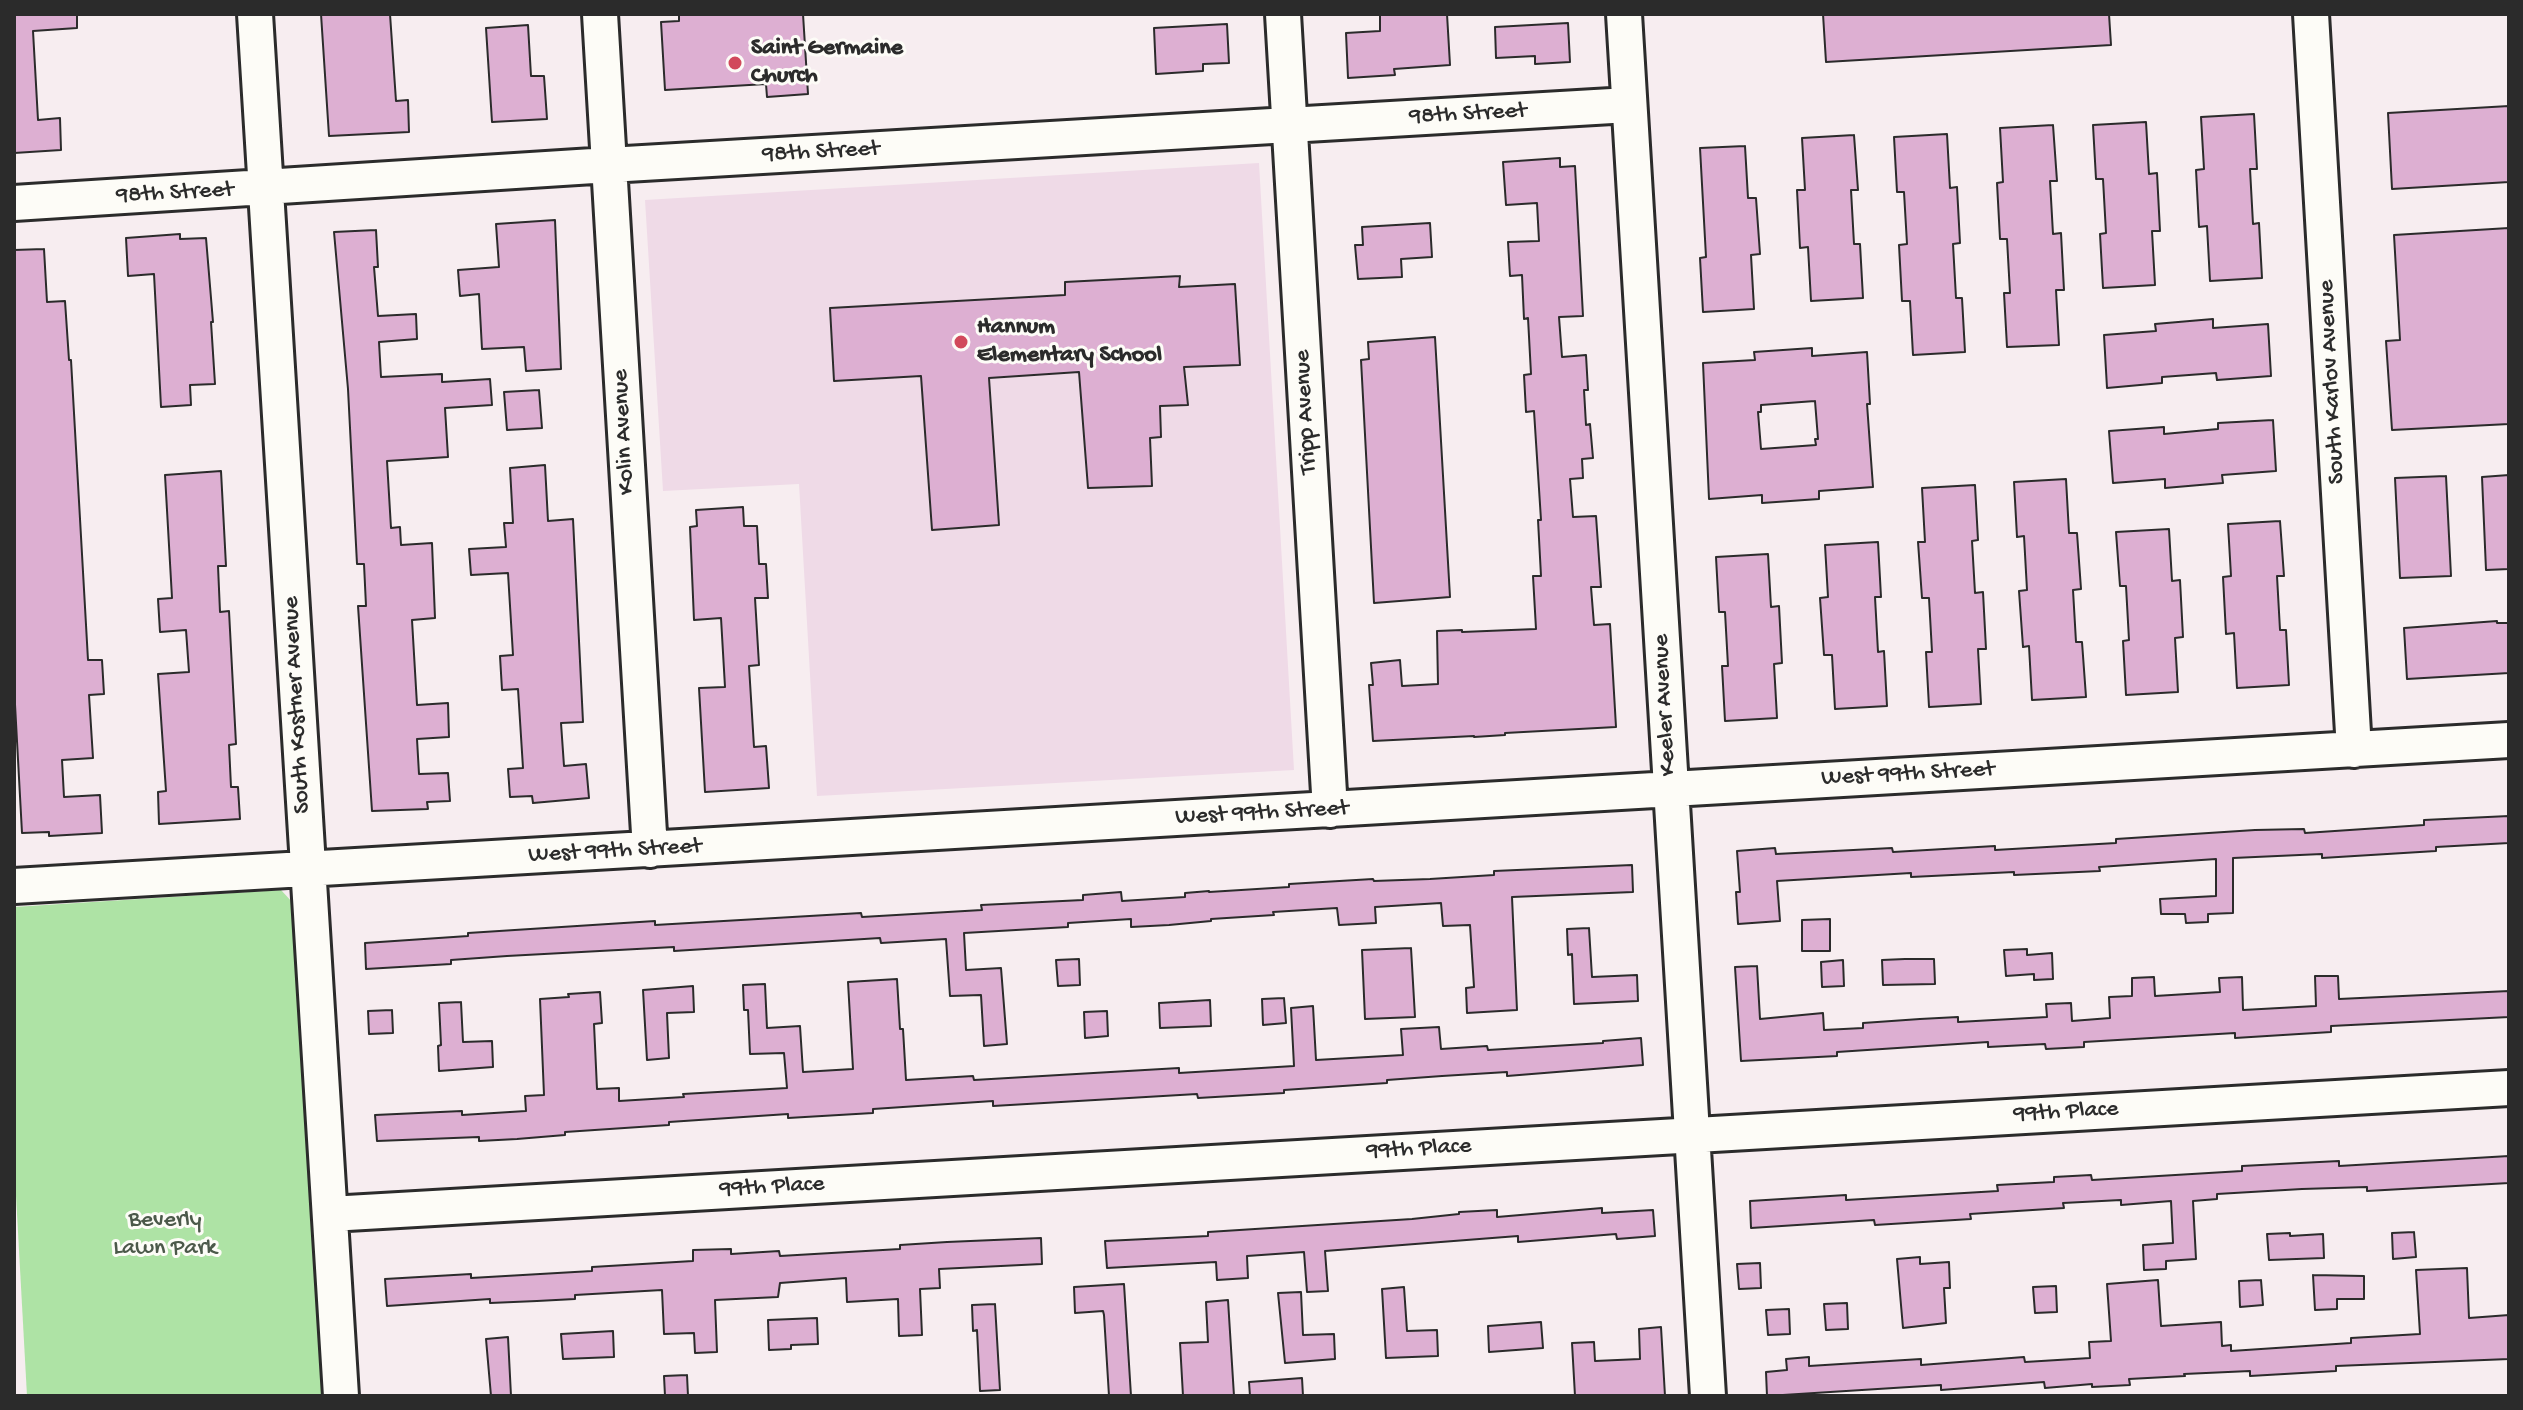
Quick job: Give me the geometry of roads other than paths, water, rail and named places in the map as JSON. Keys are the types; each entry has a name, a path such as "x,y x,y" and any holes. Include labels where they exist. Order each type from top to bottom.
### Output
{"street":[{"name":"South Kostner Avenue","path":"255,14 341,1396"},
{"name":"Kolin Avenue","path":"600,14 650,850"},
{"name":"Tripp Avenue","path":"1283,14 1330,810"},
{"name":"Keeler Avenue","path":"1624,14 1708,1396"},
{"name":"South Karlov Avenue","path":"2311,14 2354,750"},
{"name":"98th Street","path":"14,203 1629,105"},
{"name":"West 99th Street","path":"14,886 2509,740"},
{"name":"99th Place","path":"330,1214 2509,1088"}],"place":[{"name":"Saint Germaine Church","path":"735,63"},
{"name":"Hannum Elementary School","path":"961,342"}],"park label":[{"name":"Beverly Lawn Park","path":"165,1235"}]}
